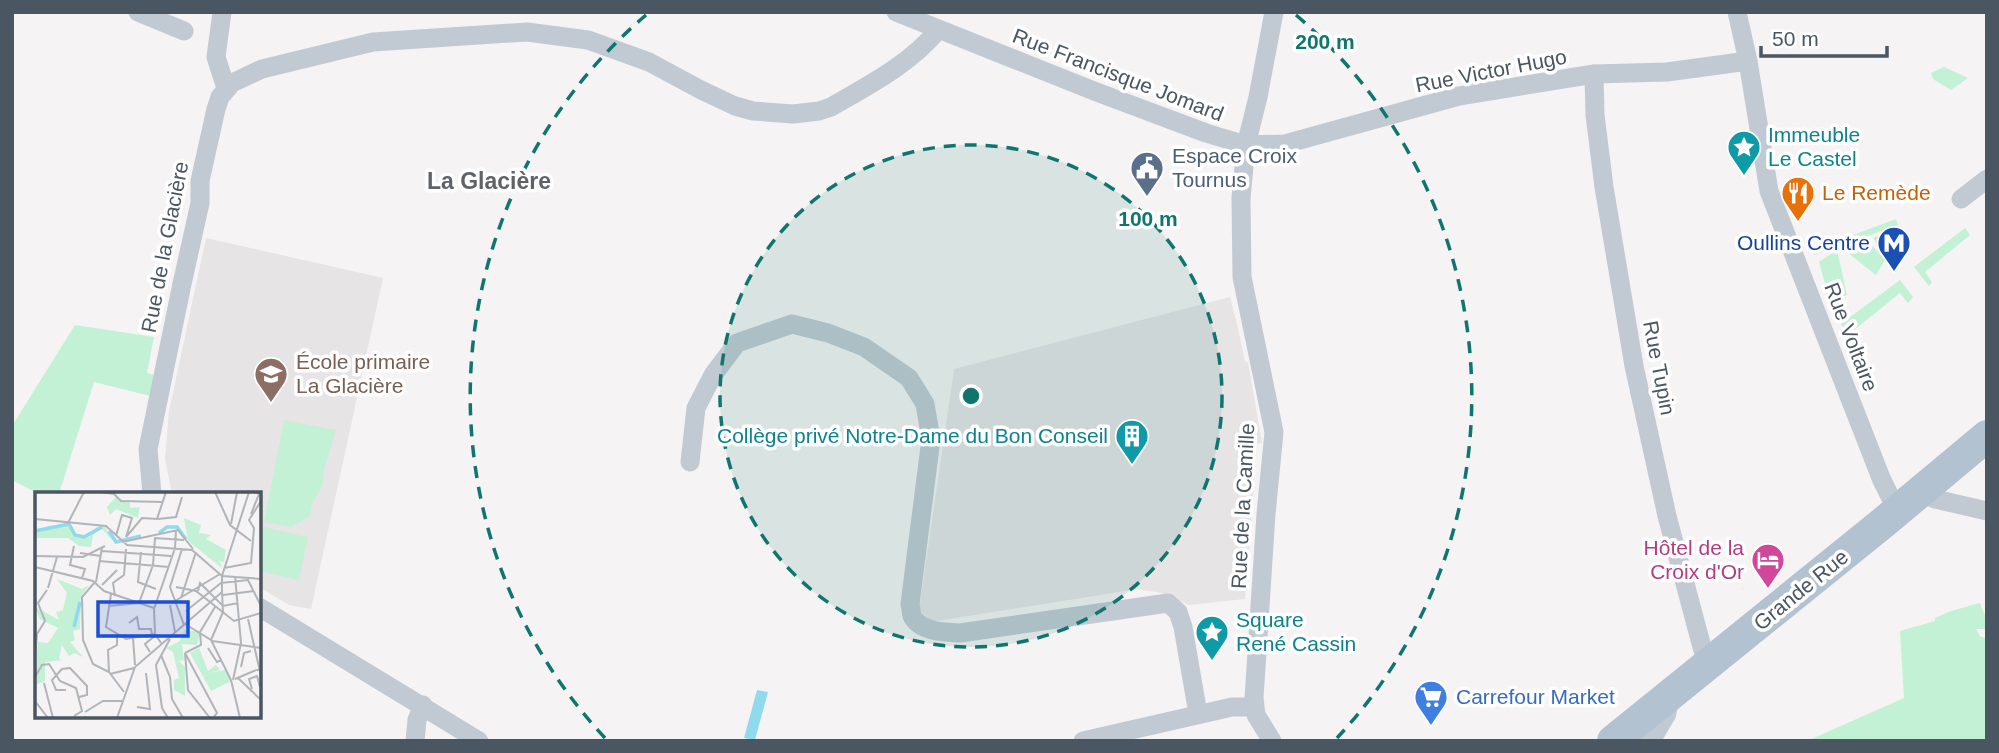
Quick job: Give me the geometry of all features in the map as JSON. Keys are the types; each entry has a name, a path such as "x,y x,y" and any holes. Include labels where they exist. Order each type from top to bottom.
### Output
{"main road":[{"name":"Grande Rue","path":"1613,741 1987,436"}],"street":[{"path":"138,12 184,31"},
{"path":"222,12 216,57 226,88 262,69 373,42 527,32 588,40 649,62 735,106 763,113 793,114 831,107 903,63 938,30"},
{"name":"Rue de la Camille","path":"1254,707 1274,432 1242,277 1241,198 1246,145 1274,12"},
{"name":"Rue Voltaire","path":"1737,12 1748,61 1769,191 1876,466 1909,501"},
{"name":"Rue Francisque Jomard","path":"905,14 938,30 1157,115 1246,145"},
{"name":"Rue Victor Hugo","path":"1246,145 1285,144 1459,96 1594,74 1667,72 1748,61"},
{"name":"Rue Tupin","path":"1594,74 1595,115 1604,187 1634,366 1667,516 1707,666"},
{"name":"Rue de la Glacière","path":"152,492 148,449 200,203 200,181 207,148 216,109 226,88"},
{"path":"1961,199 1987,180"},
{"path":"690,462 696,408 713,375 737,343 792,324 828,332 864,347 909,378 925,404 931,439 911,604 912,615 933,630 960,633 1168,603 1178,612 1183,627 1196,715"},
{"path":"1909,501 1935,499 1987,511"},
{"path":"261,608 479,741"},
{"path":"1648,741 1664,714 1668,697"},
{"path":"415,741 417,720 423,705"},
{"path":"1083,741 1232,707 1254,707 1259,722 1272,741"}],"shaded area":[{"path":"206,238 383,278 311,609 289,605 261,588 261,492 172,492 165,459 169,411"},
{"path":"1230,297 1245,362 1248,362 1262,443 1257,444 1245,599 1189,605 1162,593 1137,589 931,622 919,610 954,369"}],"green space":[{"path":"1944,67 1968,78 1951,90 1933,79 1931,73"},
{"path":"1896,219 1898,225 1814,255 1813,250"},
{"path":"1899,228 1905,245 1889,257 1873,238"},
{"path":"1965,228 1970,235 1925,272 1932,282 1929,286 1914,267"},
{"path":"1867,240 1885,260 1876,275 1843,249"},
{"path":"1837,250 1847,295 1830,301 1819,262"},
{"path":"1900,280 1913,297 1908,303 1900,293 1848,335 1841,324"},
{"path":"75,325 154,337 147,373 156,376 151,396 94,382 60,492 35,492 12,480 12,426"},
{"path":"284,420 336,430 324,470 323,484 312,504 310,516 291,527 264,522"},
{"path":"261,526 308,537 299,580 261,571"},
{"path":"1980,603 1987,621 1987,629 1976,629 1980,636 1987,639 1987,741 1807,741 1904,698 1900,631 1935,621 1935,618 1951,611"}],"water":[{"path":"757,690 768,692 755,740 744,738"}],"place":[{"name":"Immeuble Le Castel","path":"1744,177"},
{"name":"Espace Croix Tournus","path":"1147,198"},
{"name":"Le Remède","path":"1798,223"},
{"name":"Oullins Centre","path":"1894,273"},
{"name":"École primaire La Glacière","path":"271,404"},
{"name":"Collège privé Notre-Dame du Bon Conseil","path":"1132,466"},
{"name":"Hôtel de la Croix d'Or","path":"1768,590"},
{"name":"Square René Cassin","path":"1212,662"},
{"name":"Carrefour Market","path":"1431,727"}],"district":[{"name":"La Glacière","path":"489,181"}]}
